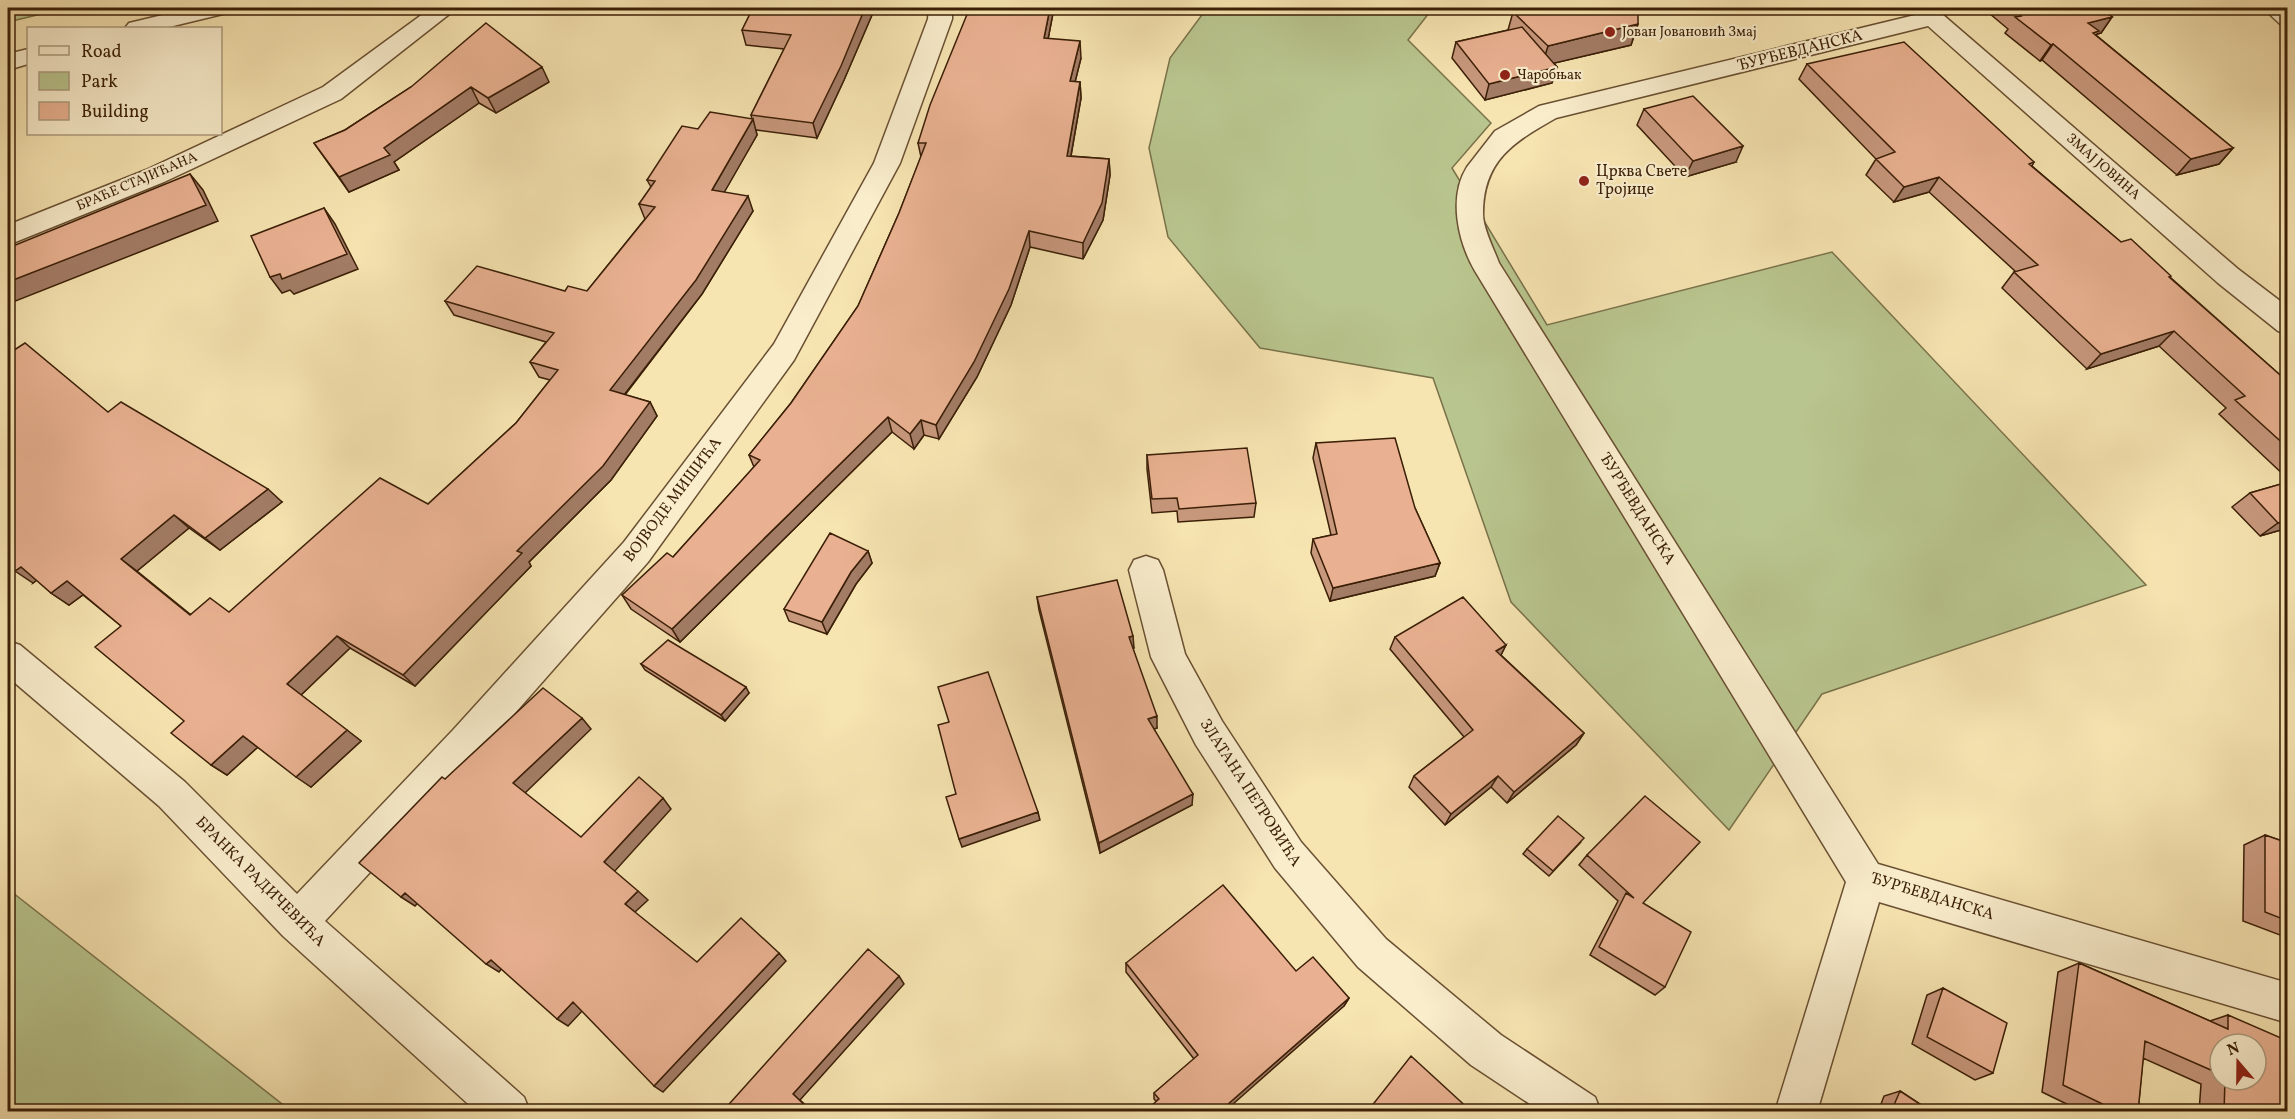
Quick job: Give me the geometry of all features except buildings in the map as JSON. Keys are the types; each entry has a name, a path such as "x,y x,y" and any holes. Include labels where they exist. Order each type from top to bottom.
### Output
{"street":[{"path":"141,27 219,8"},
{"name":"БРАЋЕ СТАЈИЋАНА","path":"8,236 155,176 332,93 445,8"},
{"name":"ВОЈВОДЕ МИШИЋА","path":"297,922 466,742 636,552 784,352 887,163 940,19 941,8"},
{"path":"2274,8 2288,19"},
{"name":"ЗМАЈ ЈОВИНА","path":"1927,13 2228,276 2288,323"},
{"name":"ЂУРЂЕВДАНСКА","path":"1927,13 1548,112 1503,137 1476,173 1469,216 1485,264 1866,879 2288,1003"},
{"path":"8,62 27,57"},
{"name":"ЗЛАТАНА ПЕТРОВИЋА","path":"1146,570 1168,657 1209,734 1288,855 1372,952 1486,1050 1580,1112"},
{"name":"БРАНКА РАДИЧЕВИЋА","path":"8,656 172,795 297,922 509,1112"},
{"path":"1796,1112 1866,879"}],"green space":[{"path":"8,8 66,8 8,22"},
{"path":"1207,8 1433,8 1408,40 1491,123 1452,168 1547,325 1832,252 2146,585 1822,694 1729,830 1511,602 1433,378 1260,348 1168,237 1149,148 1170,58"},
{"path":"8,889 291,1111 8,1111"}],"place":[{"name":"Јован Јовановић Змај","path":"1610,32"},
{"name":"Чаробњак","path":"1505,75"},
{"name":"Црква Свете Тројице","path":"1584,181"}]}
